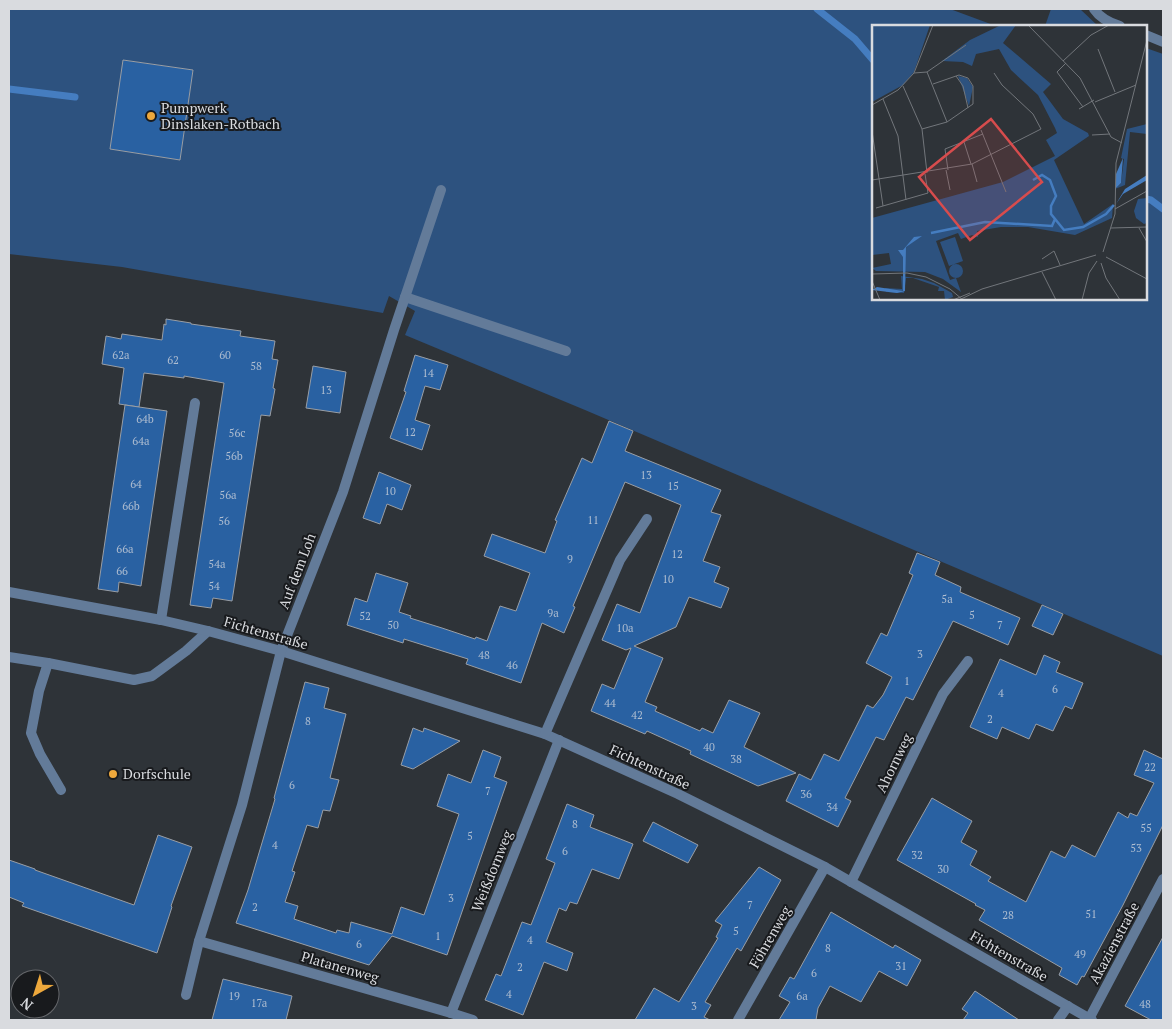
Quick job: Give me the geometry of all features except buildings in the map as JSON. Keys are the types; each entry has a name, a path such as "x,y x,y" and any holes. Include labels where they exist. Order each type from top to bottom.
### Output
{"street":[{"path":"1094,9 1095,12 1109,22 1117,25"},
{"path":"1147,36 1163,42"},
{"name":"Auf dem Loh","path":"186,995 199,941 242,805 281,650 343,492 441,190"},
{"path":"405,297 566,351"},
{"path":"161,620 195,403"},
{"path":"545,734 620,560 647,519"},
{"name":"Fichtenstraße","path":"9,592 161,620 281,650 545,734 678,794 825,868 1091,1020"},
{"path":"9,657 134,680 152,676 186,651 208,631"},
{"name":"Ahornweg","path":"851,882 943,694 968,661"},
{"path":"48,663 39,691 31,734 40,754 61,790"},
{"name":"Weißdornweg","path":"451,1013 559,740"},
{"name":"Föhrenweg","path":"738,1020 825,868"},
{"name":"Akazienstraße","path":"1091,1020 1163,879"},
{"name":"Platanenweg","path":"199,941 473,1020"},
{"path":"1058,1020 1068,1006"}],"shaded area":[{"path":"9,9 950,9 993,25 872,25 872,300 1147,300 1147,48 1163,54 1163,656 405,335 415,311 389,296 383,313 122,267 9,254","holes":["124,60 193,70 180,160 110,149"]},
{"path":"1051,9 1080,9 1097,25 1045,25"}],"waterway":[{"path":"817,9 855,39 872,59"},
{"path":"9,89 75,97"},
{"path":"1147,199 1163,209"}],"place":[{"name":"Pumpwerk Dinslaken-Rotbach","path":"151,116"},
{"name":"Dorfschule","path":"113,774"}]}
